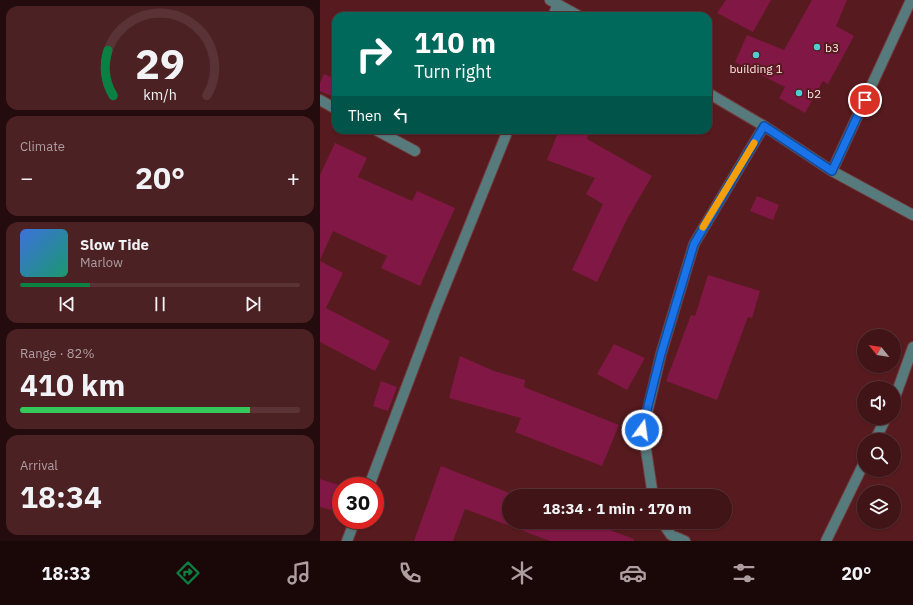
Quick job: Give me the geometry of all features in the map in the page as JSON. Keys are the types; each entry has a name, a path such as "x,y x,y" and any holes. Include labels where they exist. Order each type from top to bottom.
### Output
{"street":[{"path":"832,171 911,0"},
{"path":"553,12 554,2 572,12"},
{"path":"712,95 764,126 832,171 913,215"},
{"path":"320,100 332,106"},
{"path":"652,489 642,430 661,354 694,244 764,126"},
{"path":"384,134 416,151"},
{"path":"371,477 435,310 506,134"},
{"path":"901,381 913,347"},
{"path":"826,541 857,477"},
{"path":"347,541 352,529"},
{"path":"667,529 671,535 684,541"}],"building":[{"path":"726,0 771,0 753,32 717,13"},
{"path":"812,0 847,0 836,26 854,36 828,84 823,81 805,113 779,98 785,87 735,62 747,35 784,50"},
{"path":"324,74 332,77 332,96 320,91 320,83"},
{"path":"557,134 589,134 587,139 652,176 627,219 597,282 572,270 603,204 586,194 595,178 547,160"},
{"path":"335,143 367,158 358,177 412,201 417,191 455,208 420,286 381,268 387,256 333,231 320,260 320,175"},
{"path":"757,196 779,205 773,220 750,211"},
{"path":"320,261 343,273 326,308 390,341 375,371 320,342"},
{"path":"708,275 760,291 752,318 748,317 717,400 666,381 691,315 695,316"},
{"path":"614,344 645,358 627,390 597,374"},
{"path":"460,356 494,371 525,380 524,387 619,425 602,466 515,432 521,418 449,398"},
{"path":"381,381 397,387 388,411 373,406"},
{"path":"441,466 502,490 502,523 465,509 453,541 414,541"},
{"path":"320,479 332,483 332,510 320,507"},
{"path":"518,529 607,529 634,539 634,541 550,541"}],"slow traffic":[{"path":"703,227 754,143"}],"place":[{"name":"b3","path":"817,47"},
{"name":"building 1","path":"756,55"},
{"name":"b2","path":"799,93"}],"route":[{"path":"642,430 661,354 694,244 764,126 832,171 865,100"}]}
